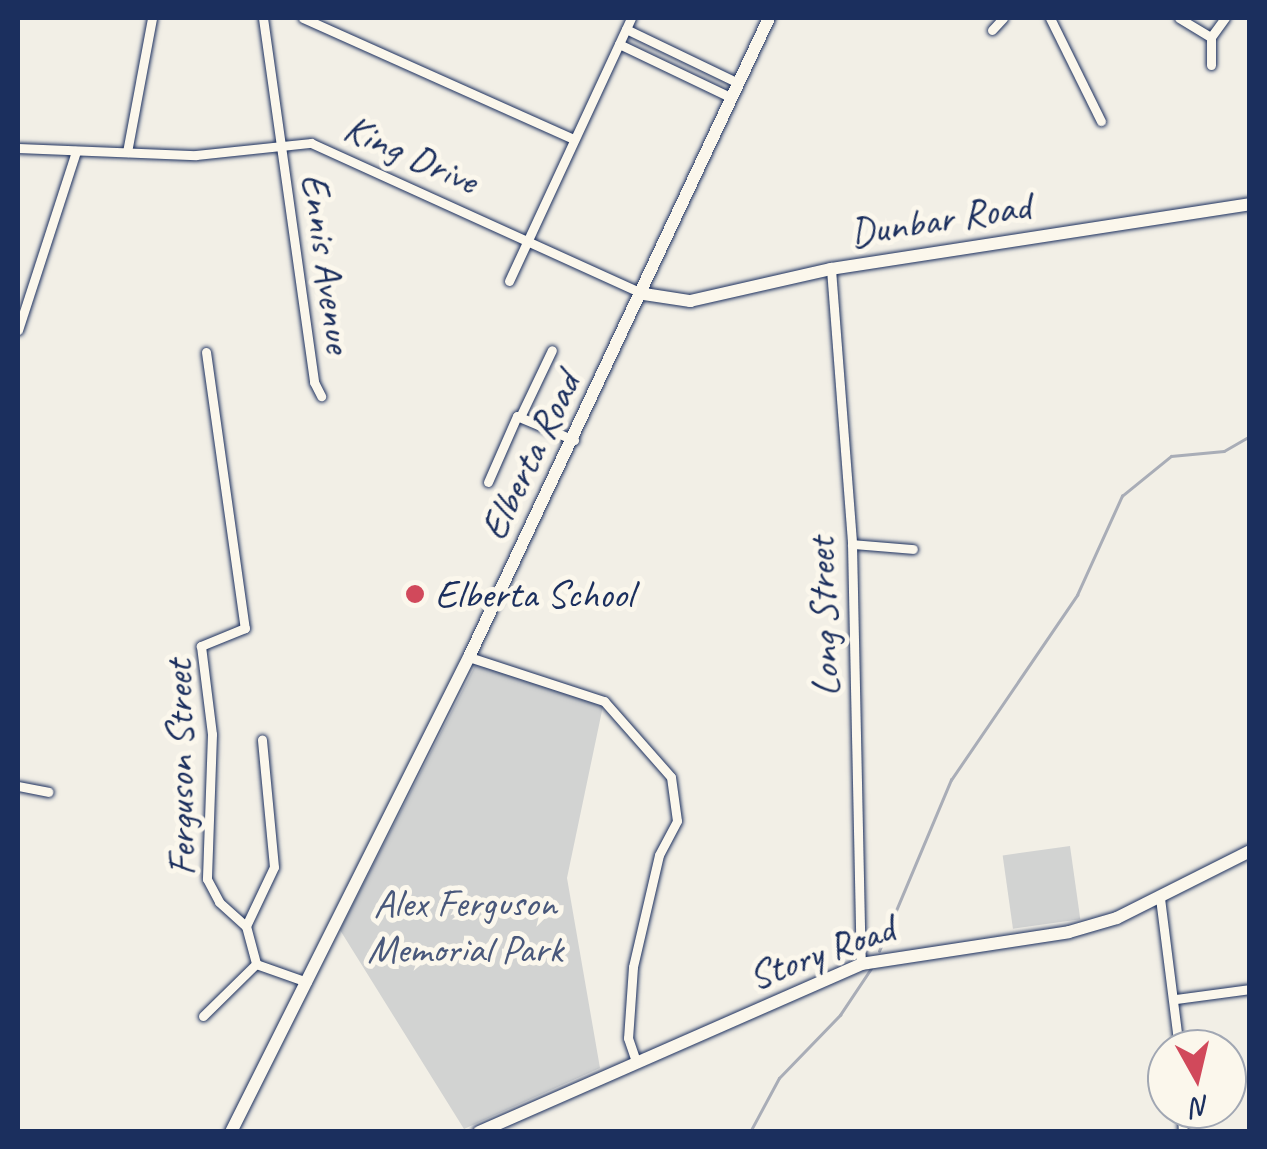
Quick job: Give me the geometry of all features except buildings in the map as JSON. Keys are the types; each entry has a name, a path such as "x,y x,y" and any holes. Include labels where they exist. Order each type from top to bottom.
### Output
{"street":[{"path":"127,152 152,18"},
{"name":"Ennis Avenue","path":"263,18 314,382 322,396"},
{"path":"302,18 574,139"},
{"path":"509,281 631,18"},
{"name":"Elberta Road","path":"231,1132 470,657 644,294 769,18"},
{"path":"992,30 1004,18"},
{"path":"1050,18 1101,120"},
{"path":"1179,18 1211,36"},
{"path":"1210,65 1211,36 1225,18"},
{"path":"626,28 738,83"},
{"path":"619,44 732,98"},
{"name":"King Drive","path":"18,148 196,155 280,144 324,146 644,294"},
{"path":"18,330 76,150"},
{"name":"Dunbar Road","path":"644,294 690,301 831,269 1250,204"},
{"name":"Long Street","path":"831,269 852,544 861,964"},
{"path":"488,482 552,350"},
{"name":"Ferguson Street","path":"206,352 245,628 201,646 212,734 205,862 212,892 246,926 256,964"},
{"path":"520,417 574,440"},
{"path":"852,544 913,549"},
{"path":"470,657 604,702 671,777 678,821 659,855 632,967 628,1038 636,1061"},
{"path":"246,926 274,867 262,740"},
{"path":"18,786 48,792"},
{"name":"Story Road","path":"479,1132 861,964 1070,932 1160,898 1250,851"},
{"path":"1160,898 1178,1029"},
{"path":"203,1016 256,964 307,982"},
{"path":"1176,999 1250,990"}],"green space":[{"name":"Alex Ferguson Memorial Park","path":"476,664 603,706 567,878 600,1068 464,1129 340,930"},
{"path":"1070,846 1080,919 1013,929 1003,855"}],"waterway":[{"path":"879,951 951,780 1077,595 1122,496 1171,456 1224,451 1250,436"},
{"path":"750,1132 779,1078 840,1015 872,967"}],"place":[{"name":"Elberta School","path":"415,594"}]}
